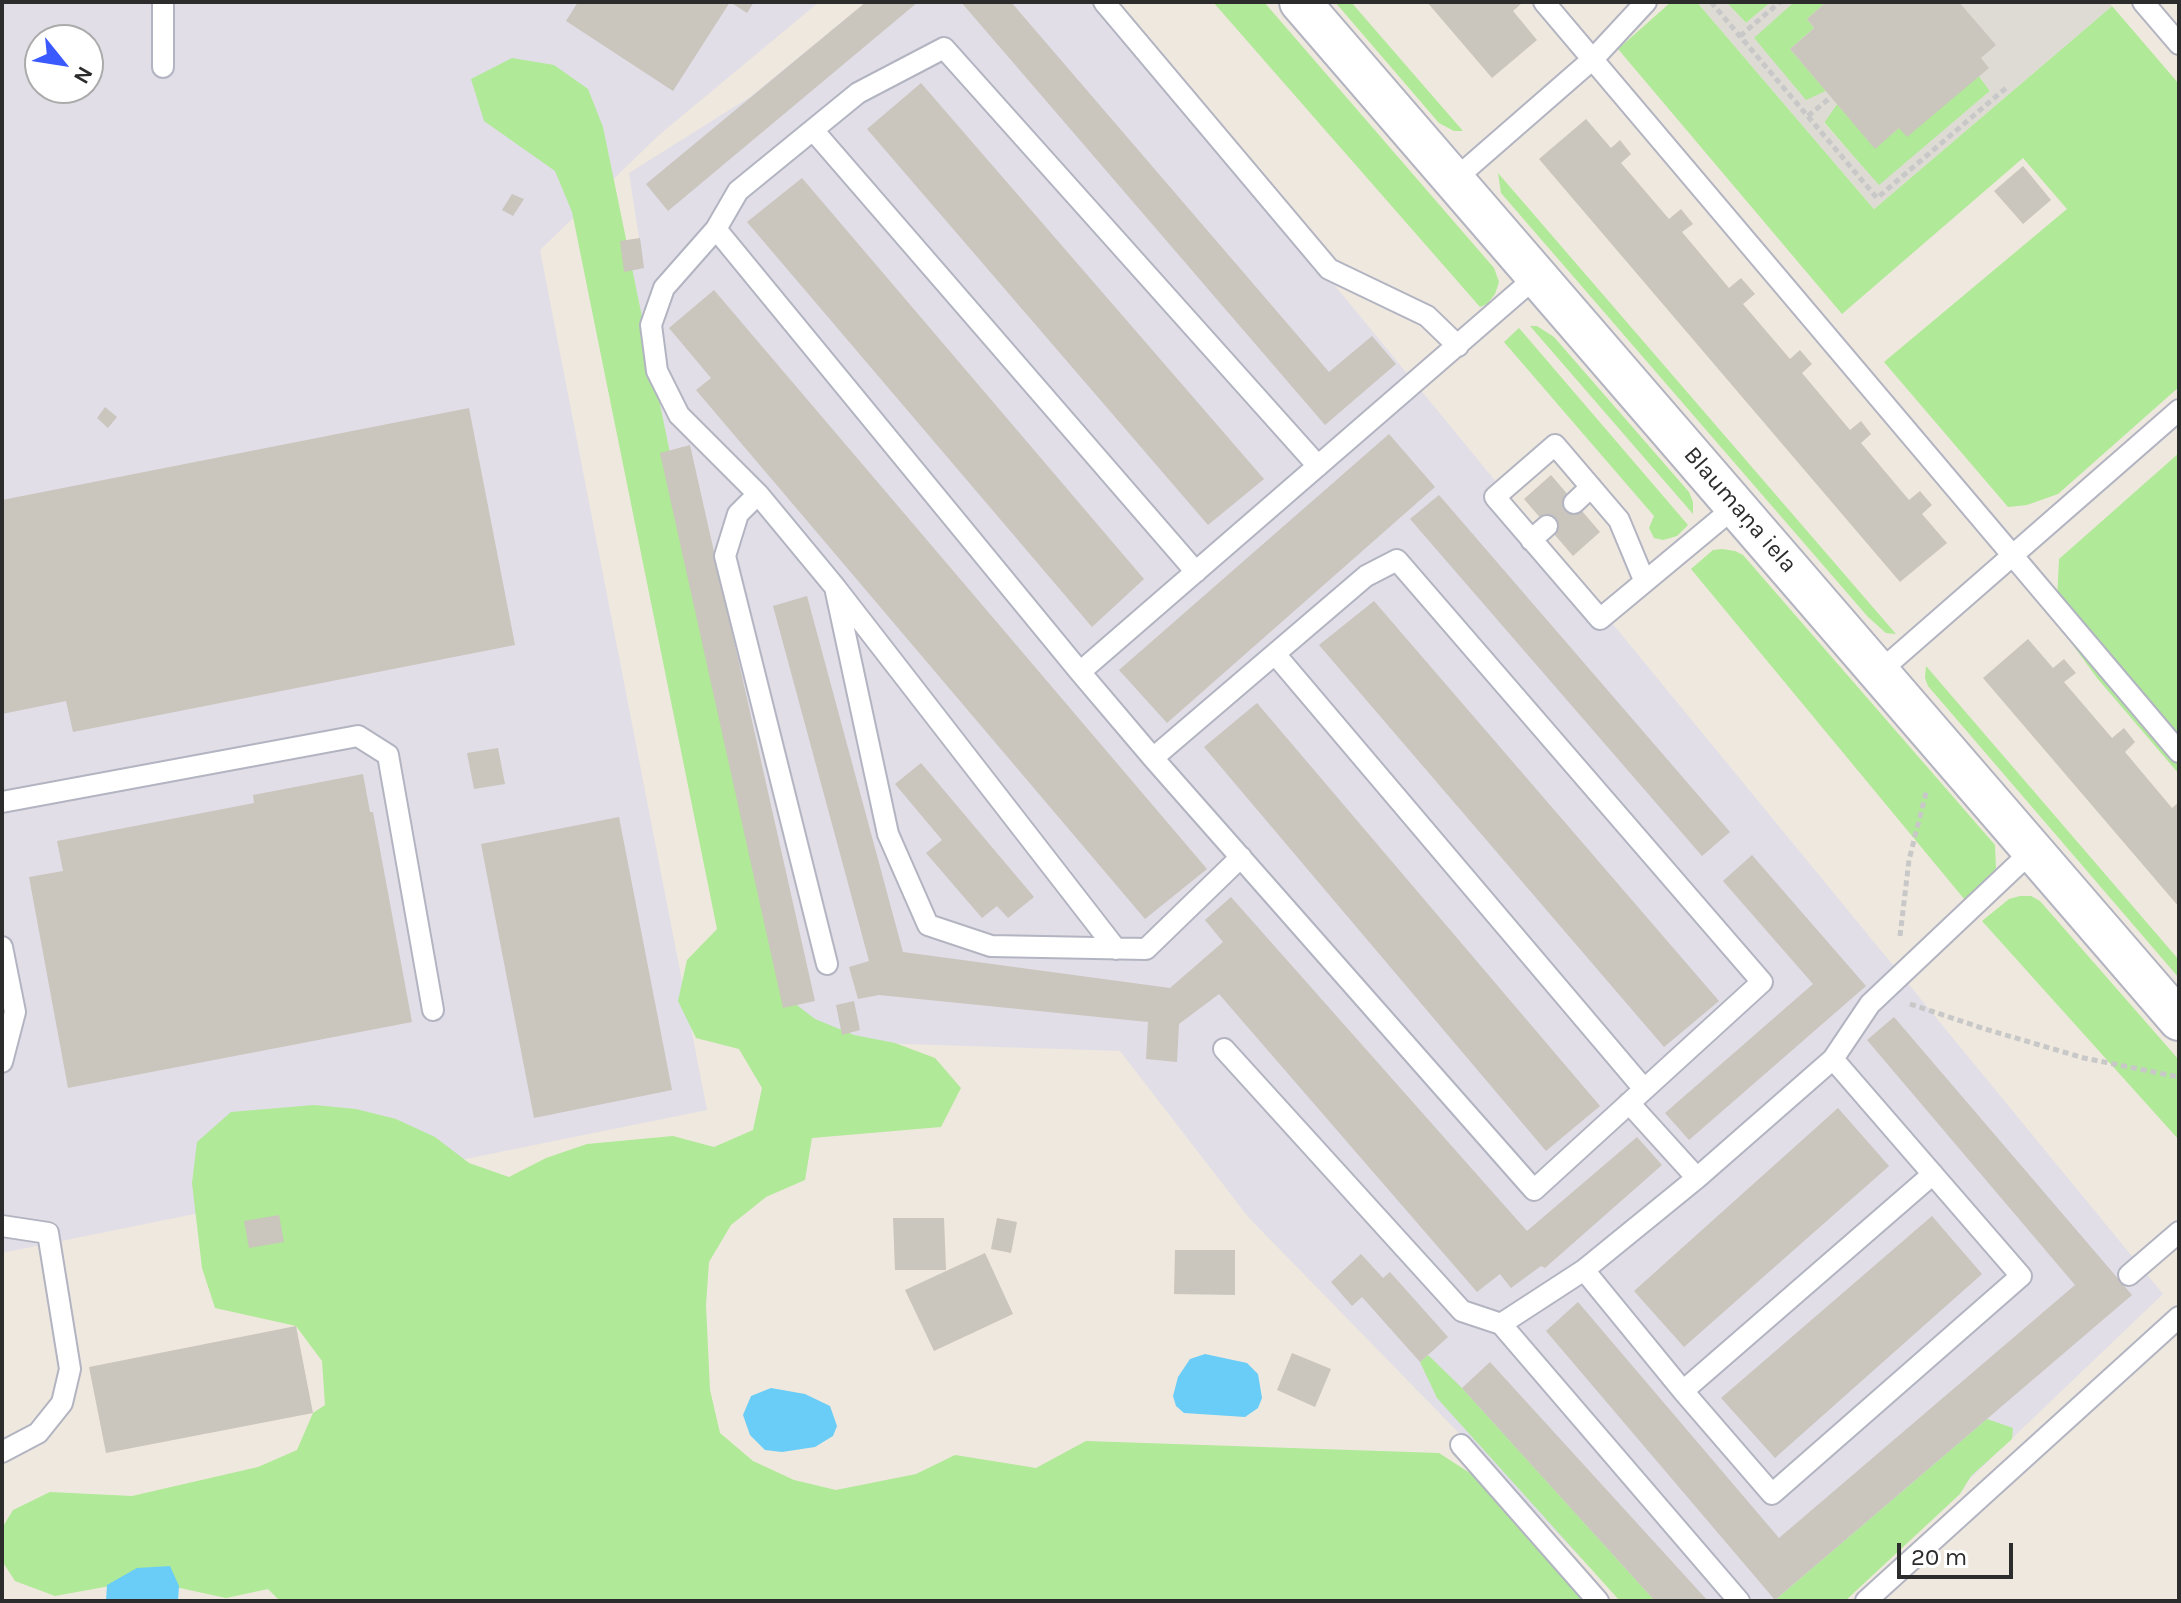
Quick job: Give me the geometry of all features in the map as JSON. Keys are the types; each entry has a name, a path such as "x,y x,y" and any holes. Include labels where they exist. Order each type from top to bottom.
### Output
{"street":[{"name":"Blaumaņa iela","path":"1300,2 2179,1020"}],"lane":[{"path":"163,2 163,67"},
{"path":"1104,2 1329,269 1427,316 1458,346"},
{"path":"1544,2 2179,752"},
{"path":"1454,180 1594,58 1646,2"},
{"path":"2143,2 2179,44"},
{"path":"1116,949 835,587 758,494 679,415 657,371 651,325 664,288 716,229 738,191 858,93 944,48 1318,466"},
{"path":"813,130 1196,572"},
{"path":"716,229 1153,758 1534,1190 1762,982 1397,560 1366,576 1153,758"},
{"path":"1080,672 1537,276"},
{"path":"1879,672 2179,410"},
{"path":"1644,580 1619,520 1555,445 1495,497 1539,533 1600,619 1736,506"},
{"path":"1574,503 1591,487"},
{"path":"758,494 738,514 725,556 827,964"},
{"path":"835,587 888,834 928,925 991,946 1146,949 1241,857"},
{"path":"1275,654 1637,1096 1697,1178"},
{"path":"2,802 358,736 388,755 433,1010"},
{"path":"1501,1324 1584,1270 1697,1178 1833,1059 1870,1004 2033,850"},
{"path":"2,947 15,1012 2,1062"},
{"path":"1224,1049 1462,1311 1501,1324 1739,1601"},
{"path":"1584,1270 1772,1494 2021,1276 1833,1059"},
{"path":"1683,1391 1933,1174"},
{"path":"2,1226 48,1233 70,1369 62,1403 38,1433 2,1452"},
{"path":"2129,1275 2179,1232"},
{"path":"1866,1601 2179,1317"},
{"path":"1461,1445 1598,1601"}],"path":[{"path":"1711,2 1877,198 2006,88"},
{"path":"1740,36 1780,2"},
{"path":"1808,116 1831,97"},
{"path":"1929,783 1909,860 1897,963 1880,994 2084,1058 2179,1077"}],"shaded area":[{"path":"2,2 819,2 659,135 540,250 707,1110 2,1253"},
{"path":"866,2 1102,2 2163,1294 1842,1601 1623,1601 1249,1218 1120,1051 815,1041 764,1008 624,272 639,238 629,173 750,97"},
{"path":"1697,2 1726,2 1746,23 1771,2 1794,2 1754,38 1806,100 1826,91 1837,104 1824,123 1879,185 1990,91 1979,76 1981,58 1995,45 1959,2 2109,2 2112,6 1874,209"}],"green space":[{"path":"1213,2 1264,2 1494,268 1499,282 1487,304 1480,307"},
{"path":"1335,2 1351,2 1463,131 1454,131 1439,123"},
{"path":"1671,2 1697,2 1874,209 2112,6 2179,84 2179,387 2058,494 2027,505 2008,507 1884,362 2067,209 2023,158 1842,314 1618,49"},
{"path":"1726,2 1771,2 1746,23"},
{"path":"1794,2 1826,2 1807,19 1814,28 1790,49 1826,91 1806,101 1753,37"},
{"path":"512,58 554,65 588,89 603,127 781,993 815,1019 854,1035 895,1043 935,1058 961,1088 941,1127 812,1138 805,1180 766,1197 731,1225 709,1262 706,1305 710,1390 720,1433 753,1461 794,1480 836,1490 916,1474 955,1455 1036,1468 1086,1441 1439,1453 1476,1477 1586,1601 280,1601 268,1589 226,1598 143,1580 55,1596 15,1581 2,1561 2,1528 13,1510 50,1492 132,1496 258,1467 297,1450 313,1413 325,1405 322,1361 296,1326 215,1308 202,1268 192,1183 197,1142 231,1112 314,1105 356,1109 396,1119 435,1137 469,1163 509,1177 546,1158 587,1144 673,1136 714,1147 753,1130 762,1088 739,1049 696,1038 678,1001 687,960 717,929 572,212 555,171 484,121 471,79"},
{"path":"1979,76 1990,91 1879,186 1824,122 1837,104 1875,148 1899,128"},
{"path":"1498,173 1896,634 1886,633 1868,617 1501,193"},
{"path":"1530,326 1537,326 1554,337 1689,492 1693,514"},
{"path":"1519,328 1688,525 1677,536 1663,540 1654,538 1649,528 1654,516 1504,342"},
{"path":"2179,453 2179,774 2097,678 2056,622 2059,559"},
{"path":"1722,549 1743,555 1995,845 1996,868 1989,879 1965,900 1691,569 1713,550"},
{"path":"1926,666 2179,960 2179,978 1928,686"},
{"path":"2031,896 2040,901 2179,1060 2179,1140 1982,921 2009,899"},
{"path":"1428,1355 1462,1388 1655,1601 1620,1601 1437,1398 1420,1362"},
{"path":"1987,1419 2013,1428 2012,1439 1971,1476 1960,1494 1845,1601 1774,1601"}],"water":[{"path":"1205,1354 1247,1363 1258,1374 1262,1398 1258,1408 1245,1417 1184,1413 1176,1406 1173,1396 1178,1377 1190,1359"},
{"path":"771,1388 805,1394 830,1406 837,1426 833,1436 815,1447 782,1452 765,1450 750,1435 743,1415 751,1396"},
{"path":"170,1566 179,1586 178,1601 106,1601 107,1585 137,1568"}],"building":[{"path":"578,2 730,2 673,91 566,21"},
{"path":"730,2 754,2 747,13"},
{"path":"866,2 918,2 668,211 646,184"},
{"path":"961,2 1011,2 1329,372 1372,336 1396,364 1325,425"},
{"path":"1427,2 1523,2 1513,11 1537,40 1492,78"},
{"path":"1826,2 1959,2 1996,45 1981,58 1989,68 1907,137 1899,128 1875,149 1790,49 1814,28 1807,19"},
{"path":"921,83 1264,479 1208,525 867,129"},
{"path":"1586,119 1611,148 1620,140 1631,154 1621,163 1669,219 1681,209 1693,224 1682,232 1729,288 1741,278 1755,294 1743,304 1790,359 1800,350 1812,364 1802,373 1850,430 1861,421 1871,434 1861,443 1909,500 1920,491 1932,505 1922,514 1947,543 1900,582 1539,159"},
{"path":"2023,166 2051,200 2023,224 1994,191"},
{"path":"802,178 1144,579 1092,627 747,222"},
{"path":"512,194 524,199 513,216 502,210"},
{"path":"640,238 644,268 624,272 620,241"},
{"path":"714,290 1207,869 1145,919 696,390 711,378 669,328"},
{"path":"105,407 117,417 108,428 97,418"},
{"path":"469,408 515,645 73,732 66,701 2,714 2,500"},
{"path":"1389,434 1435,487 1167,723 1119,670"},
{"path":"690,445 815,1001 783,1008 660,453"},
{"path":"1551,475 1600,532 1573,556 1524,499"},
{"path":"1439,495 1730,832 1702,856 1410,519"},
{"path":"807,596 903,952 1170,988 1223,942 1205,920 1231,897 1527,1231 1637,1137 1662,1165 1545,1268 1541,1266 1511,1288 1500,1274 1477,1292 1219,994 1179,1024 1177,1062 1146,1059 1148,1022 879,995 858,999 849,967 869,961 773,606"},
{"path":"1374,601 1719,1001 1664,1047 1319,645"},
{"path":"2028,639 2053,668 2064,659 2076,673 2064,682 2112,738 2124,728 2135,742 2125,752 2172,808 2179,802 2179,907 1983,678"},
{"path":"1257,703 1600,1106 1546,1151 1204,747"},
{"path":"498,748 505,784 474,789 467,753"},
{"path":"921,763 1034,897 1008,918 997,906 982,918 926,853 942,840 895,784"},
{"path":"363,774 370,812 373,812 412,1022 68,1088 29,877 63,871 57,841 254,803 253,795"},
{"path":"619,817 672,1090 534,1118 481,844"},
{"path":"1752,855 1866,986 1689,1140 1665,1113 1813,984 1723,881"},
{"path":"854,1001 860,1030 842,1035 836,1005"},
{"path":"1894,1017 2132,1295 1775,1600 1546,1331 1578,1302 1779,1538 2075,1285 1867,1040"},
{"path":"1838,1108 1889,1166 1684,1347 1634,1291"},
{"path":"279,1215 284,1242 249,1248 244,1221"},
{"path":"1932,1216 1982,1274 1775,1458 1721,1398"},
{"path":"893,1218 944,1218 946,1270 895,1270"},
{"path":"997,1218 1017,1222 1011,1253 991,1249"},
{"path":"1175,1250 1235,1250 1235,1295 1174,1294"},
{"path":"985,1253 1013,1314 934,1351 905,1290"},
{"path":"1361,1254 1383,1278 1390,1272 1448,1337 1420,1362 1362,1297 1352,1306 1331,1282"},
{"path":"296,1326 313,1413 106,1453 89,1367"},
{"path":"1292,1353 1331,1369 1315,1407 1277,1390"},
{"path":"1490,1362 1708,1601 1655,1601 1462,1388"}]}
